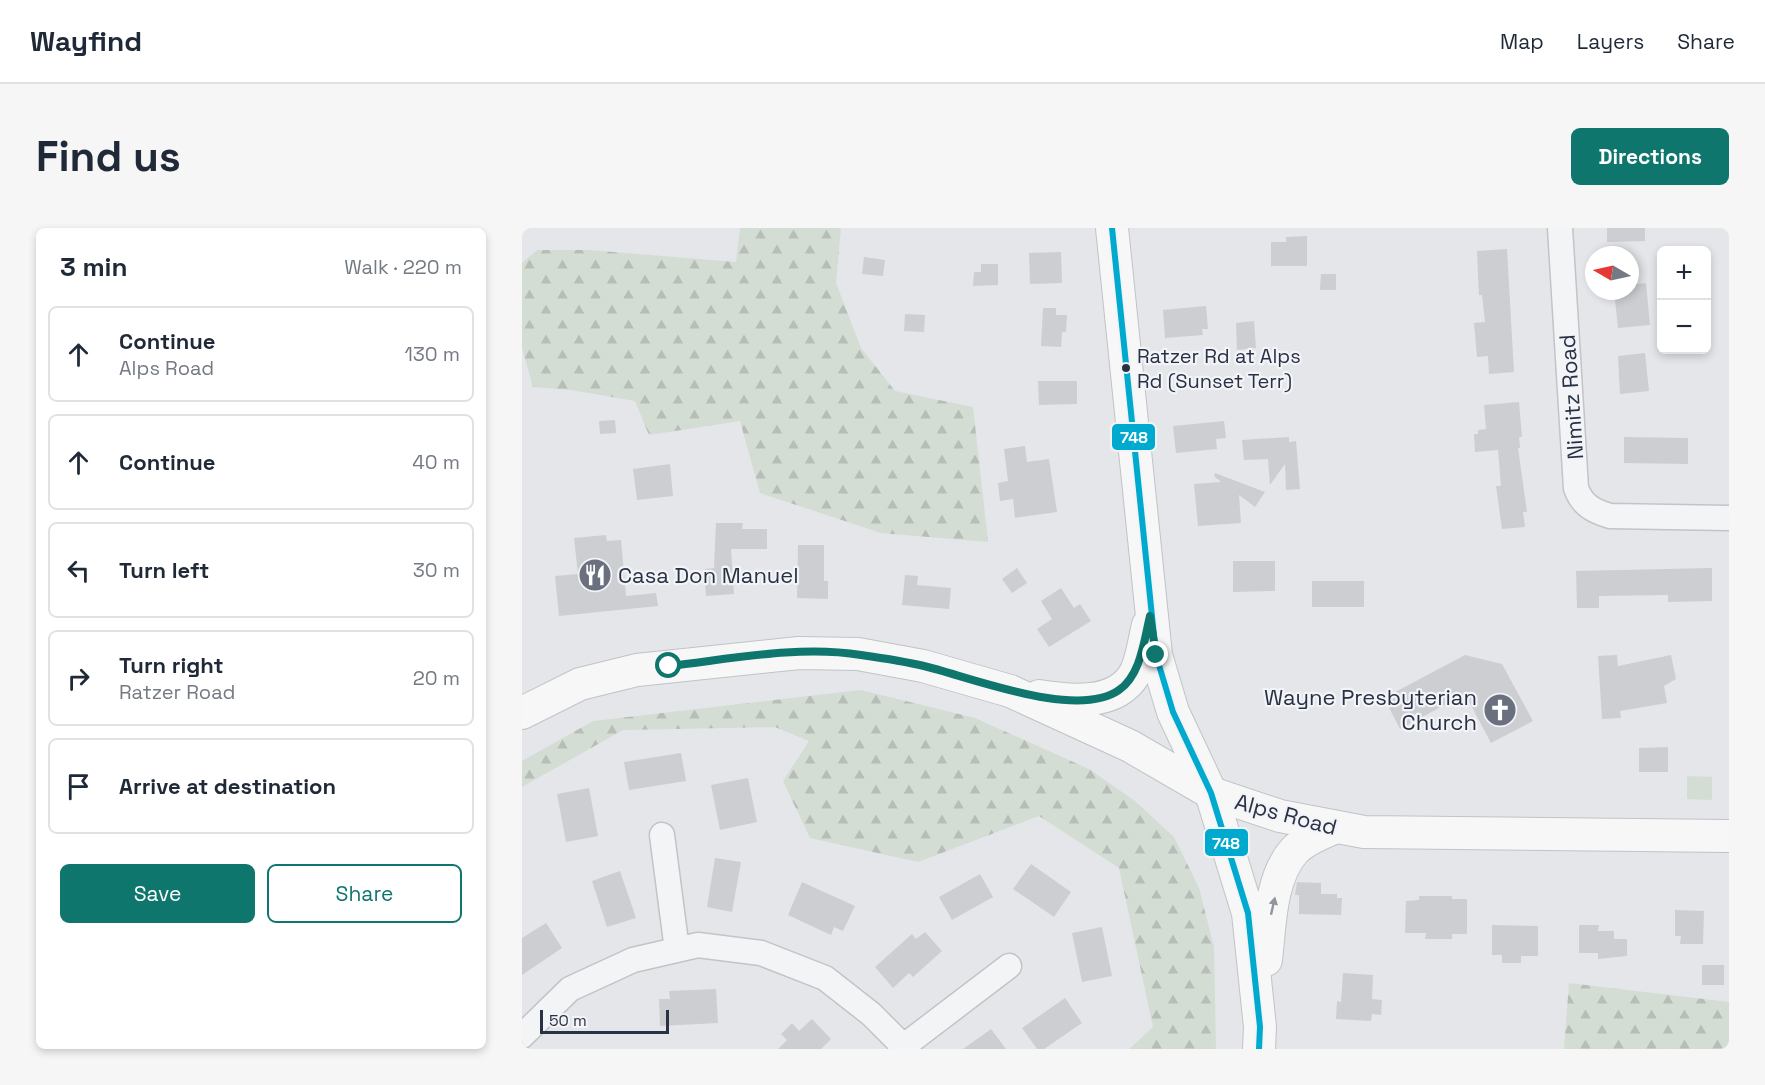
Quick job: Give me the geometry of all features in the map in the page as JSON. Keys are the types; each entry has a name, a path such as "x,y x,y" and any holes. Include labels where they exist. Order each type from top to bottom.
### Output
{"main road":[{"path":"1112,228 1150,616 1156,655 1172,711 1211,792 1248,913 1260,1038"},
{"path":"1010,691 1066,700 1094,699 1118,691 1134,674 1150,616"},
{"name":"Alps Road","path":"522,713 580,684 628,672 799,653 858,654 923,666 1010,691 1130,746 1211,792 1280,816 1334,828 1364,832 1729,836"},
{"path":"1260,1038 1270,921 1282,869 1294,851 1311,838 1334,828"}],"street":[{"name":"Nimitz Road","path":"1560,228 1576,488 1579,498 1598,512 1610,516 1729,518"},
{"path":"662,836 677,950"},
{"path":"522,1036 570,989 633,960 698,945 761,953 825,978 871,1014 902,1047 1009,966"}],"green space":[{"path":"740,228 841,228 836,283 861,348 895,391 973,407 988,542 881,533 760,493 740,421 649,435 635,401 571,390 533,387 522,348 522,263 537,250 589,250 736,262"},
{"path":"861,690 975,718 1089,769 1135,801 1174,837 1199,888 1214,947 1216,1049 1129,1049 1153,1027 1119,868 1039,816 918,862 810,838 783,781 809,741 775,727 623,730 522,787 522,761 593,721"},
{"path":"1687,776 1712,777 1712,800 1687,799"},
{"path":"1569,983 1729,1002 1729,1049 1564,1049"}],"building":[{"path":"1607,228 1645,228 1645,241 1607,242"},
{"path":"1307,236 1307,266 1271,266 1271,242 1286,242 1286,237"},
{"path":"1507,249 1514,372 1489,374 1488,356 1477,357 1474,323 1485,322 1482,295 1479,295 1477,251"},
{"path":"1061,252 1062,283 1030,284 1029,253"},
{"path":"864,257 885,260 883,276 862,274"},
{"path":"981,264 998,264 998,285 973,286 974,272 981,272"},
{"path":"1321,274 1336,274 1336,290 1320,290"},
{"path":"1646,283 1650,325 1618,328 1615,300 1639,300 1639,284"},
{"path":"1206,306 1208,329 1202,329 1203,335 1165,338 1163,310"},
{"path":"1043,308 1056,308 1056,315 1067,315 1066,332 1062,332 1061,347 1041,346"},
{"path":"905,314 925,315 924,332 904,331"},
{"path":"1254,321 1256,348 1237,350 1236,323"},
{"path":"1645,353 1649,391 1620,394 1618,356"},
{"path":"1038,381 1077,381 1077,404 1039,405"},
{"path":"1519,402 1522,437 1519,437 1520,448 1518,448 1527,512 1523,512 1525,527 1502,529 1496,486 1501,486 1498,450 1475,452 1474,434 1478,434 1478,430 1486,429 1484,405"},
{"path":"615,420 616,433 600,434 599,421"},
{"path":"1224,421 1226,438 1216,439 1217,449 1176,453 1173,426"},
{"path":"1289,437 1289,442 1296,441 1300,489 1286,490 1285,464 1270,485 1268,459 1244,460 1242,440"},
{"path":"1624,437 1688,438 1688,464 1624,463"},
{"path":"1025,446 1027,462 1049,459 1057,512 1015,518 1013,499 1000,501 998,483 1008,481 1004,449"},
{"path":"670,464 673,496 637,500 633,469"},
{"path":"1215,473 1265,492 1255,507 1239,495 1241,523 1198,526 1194,484 1221,482 1214,476"},
{"path":"716,523 743,523 742,529 767,529 767,549 731,549 734,594 706,596 704,569 714,568"},
{"name":"Casa Don Manuel","path":"606,535 607,541 621,540 626,596 656,593 658,606 559,616 555,576 578,574 574,538"},
{"path":"798,545 824,545 824,581 828,581 828,599 797,598"},
{"path":"1233,561 1275,561 1275,591 1233,592"},
{"path":"1017,568 1027,583 1012,593 1002,579"},
{"path":"1712,568 1712,601 1668,602 1668,595 1599,596 1599,608 1577,608 1576,571"},
{"path":"905,575 918,576 917,585 951,588 949,609 902,605"},
{"path":"1312,581 1364,581 1364,607 1312,607"},
{"path":"1061,588 1074,608 1080,604 1091,621 1049,647 1037,629 1052,619 1041,601"},
{"name":"Wayne Presbyterian Church","path":"1465,655 1502,664 1533,721 1491,743 1465,694 1400,729 1384,698"},
{"path":"1617,655 1618,666 1671,655 1676,679 1664,686 1667,703 1620,711 1621,718 1602,719 1598,656"},
{"path":"1668,747 1668,772 1639,772 1639,748"},
{"path":"681,753 686,781 629,790 624,762"},
{"path":"748,778 757,822 720,830 711,785"},
{"path":"589,788 598,836 566,842 557,794"},
{"path":"715,858 741,862 732,912 707,907"},
{"path":"1031,864 1071,892 1054,917 1013,889"},
{"path":"620,871 636,918 607,927 592,881"},
{"path":"980,874 993,897 952,920 939,897"},
{"path":"802,882 855,906 843,931 834,927 831,935 788,915"},
{"path":"1297,882 1321,883 1321,894 1337,894 1337,898 1342,898 1341,915 1299,914 1299,895 1295,895"},
{"path":"1419,896 1452,896 1452,899 1467,899 1467,934 1452,934 1452,939 1425,939 1426,933 1405,933 1406,901 1419,900"},
{"path":"1675,910 1704,911 1703,944 1680,944 1681,936 1675,936"},
{"path":"546,923 562,948 522,975 522,938"},
{"path":"1492,925 1538,926 1538,956 1521,956 1521,963 1502,963 1502,955 1492,955"},
{"path":"1579,925 1599,925 1598,931 1614,931 1614,939 1627,939 1627,956 1598,959 1598,953 1579,953"},
{"path":"1102,927 1112,976 1082,982 1072,933"},
{"path":"925,932 942,951 913,977 909,973 893,988 875,967 912,934 916,939"},
{"path":"1702,965 1724,965 1724,985 1702,985"},
{"path":"1343,973 1373,975 1372,999 1382,1000 1381,1015 1372,1014 1371,1021 1336,1019 1337,1001 1341,1002"},
{"path":"716,989 718,1023 660,1026 659,999 670,999 669,991"},
{"path":"1065,998 1082,1023 1044,1049 1037,1049 1022,1028"},
{"path":"812,1019 831,1039 821,1049 778,1049 787,1040 781,1034 792,1023 799,1031"},
{"path":"991,1029 1006,1049 963,1049"}],"transit line":[{"name":"748","path":"1112,228 1156,655 1173,712 1211,793 1248,913 1260,1027 1259,1049"}],"place":[{"name":"Ratzer Rd at Alps Rd (Sunset Terr)","path":"1126,368"},
{"name":"Casa Don Manuel","path":"595,575"},
{"name":"Wayne Presbyterian Church","path":"1500,710"}],"route":[{"path":"669,666 799,653 858,654 923,666 1010,691 1066,700 1094,699 1118,691 1134,674 1150,616 1156,655"}]}
